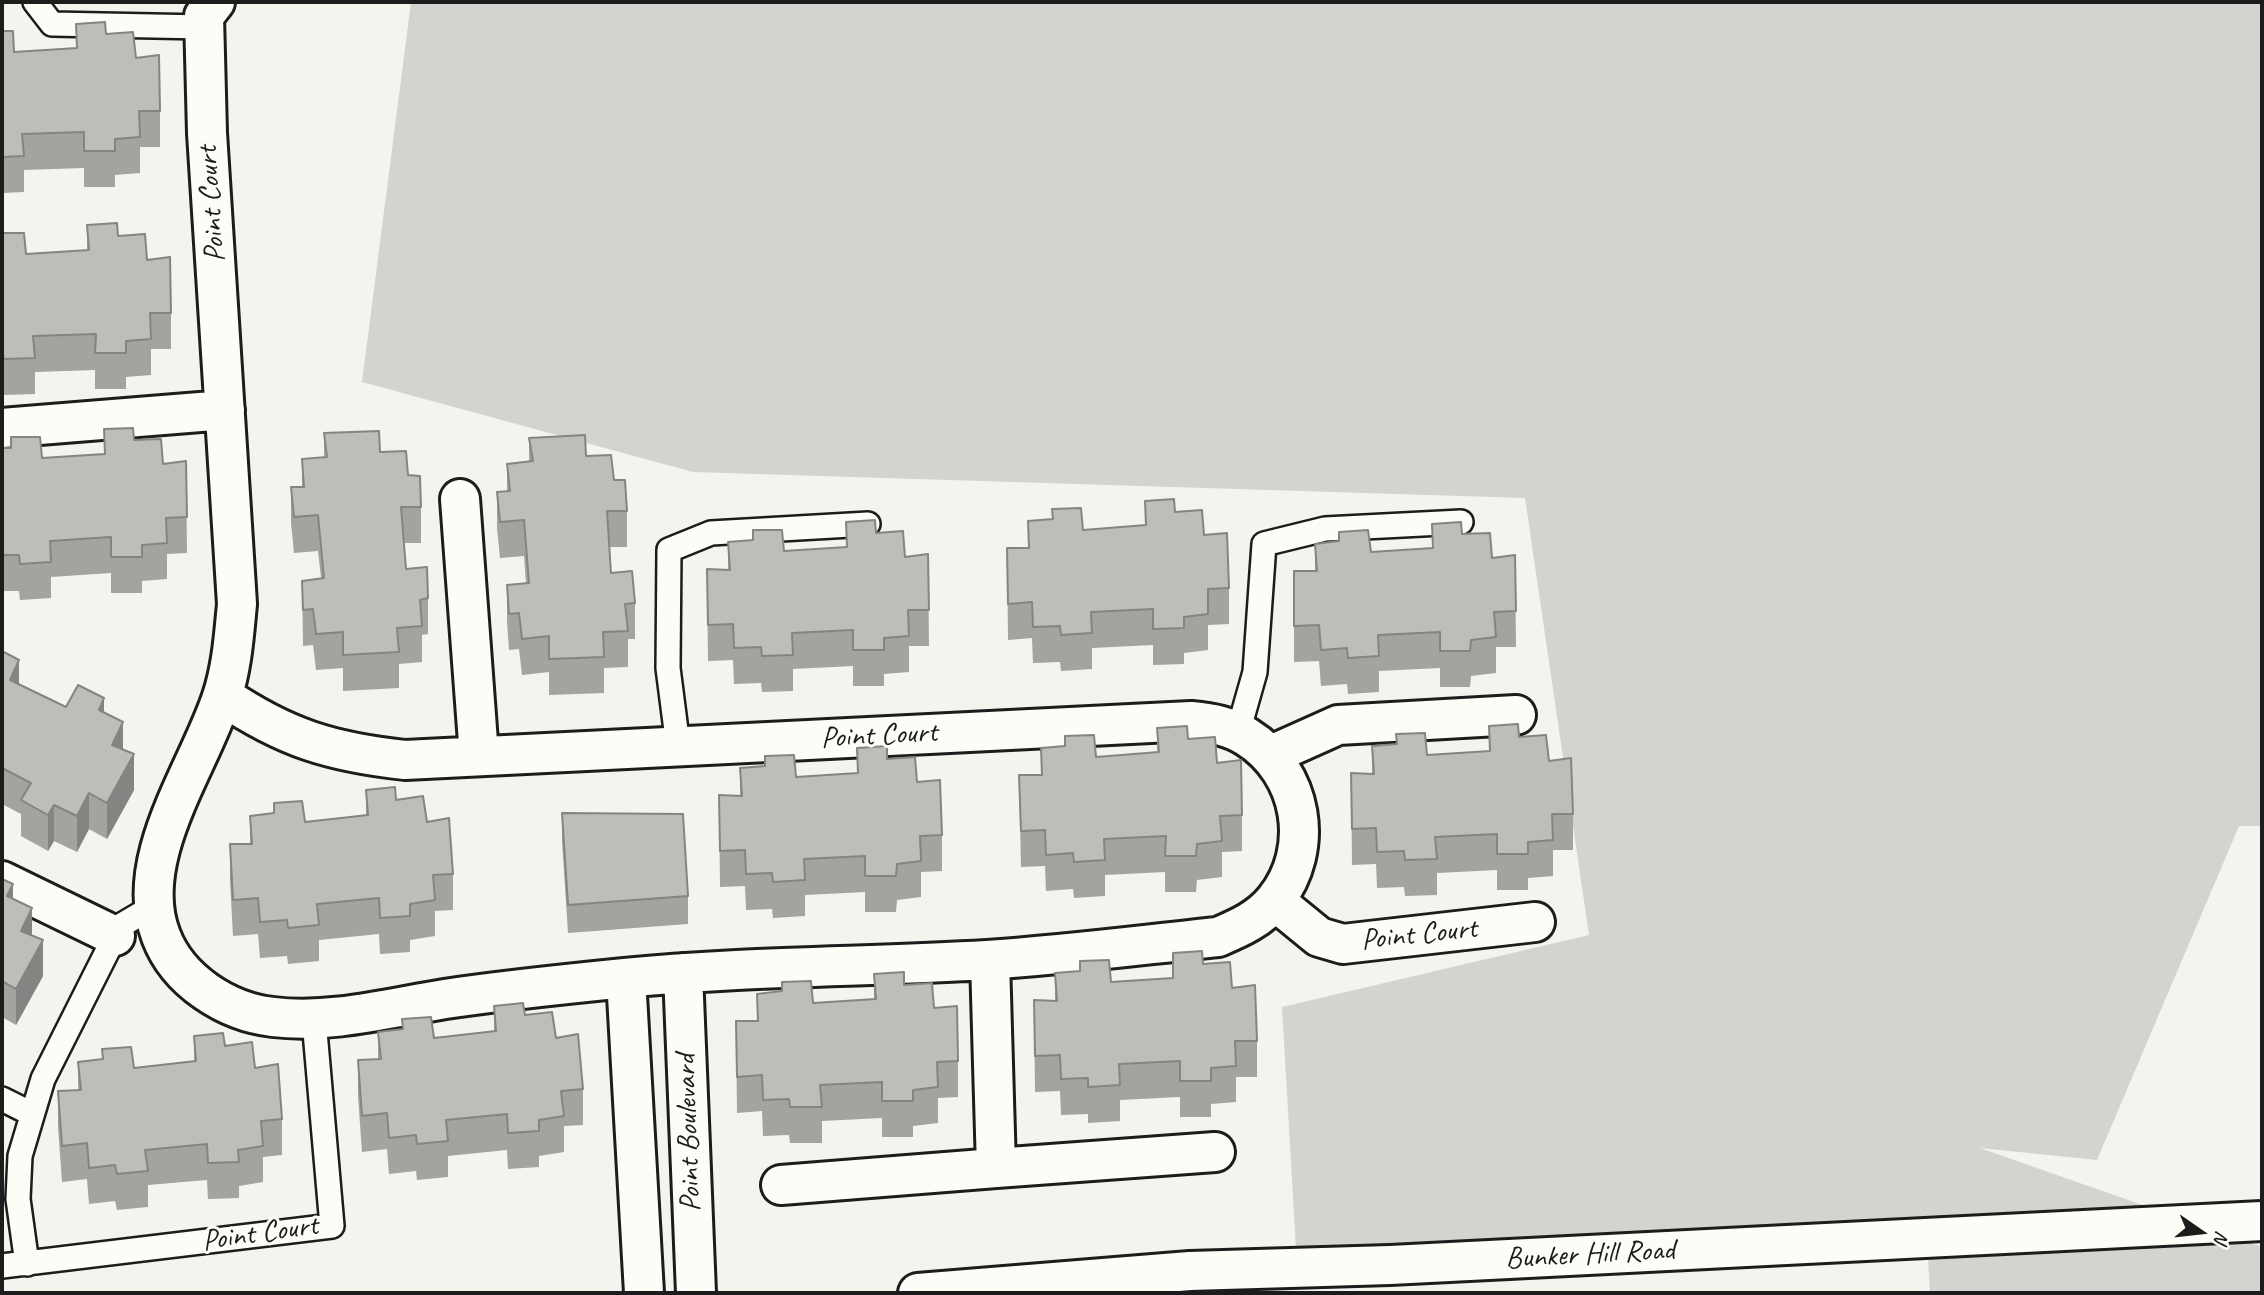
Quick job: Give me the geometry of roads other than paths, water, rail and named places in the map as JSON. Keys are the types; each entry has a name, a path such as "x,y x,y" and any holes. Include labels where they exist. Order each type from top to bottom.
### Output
{"street":[{"name":"Point Court","path":"209,14 207,133 237,604 231,663 223,696 171,817 154,873 153,906 161,936 176,963 199,987 230,1005 270,1017 314,1020 480,994 626,978 683,973 990,960 1217,937 1251,922 1275,901 1292,873 1300,842 1298,811 1289,782 1270,755 1247,736 1217,724 1191,721 405,760 354,754 300,739 253,717 223,696"},
{"path":"2,428 225,410"},
{"path":"460,499 479,756"},
{"path":"1270,755 1338,725 1516,715"},
{"path":"2,881 115,936"},
{"name":"Point Court","path":"1275,901 1320,937 1343,944 1535,922"},
{"path":"990,960 996,1168"},
{"name":"Point Boulevard","path":"683,973 696,1293"},
{"name":"Point Boulevard","path":"626,978 644,1293"},
{"path":"781,1185 1214,1153"},
{"name":"Bunker Hill Road","path":"918,1293 1190,1271 1389,1279 2262,1221"}],"lane":[{"path":"35,2 51,24 209,14"},
{"path":"1238,732 1255,672 1264,544 1325,529 1461,522"},
{"path":"678,747 668,668 669,550 711,533 868,524"},
{"path":"27,1264 18,1199 20,1156 43,1079 120,926 153,906"},
{"name":"Point Court","path":"2,1266 332,1226 314,1020"},
{"path":"2,1099 32,1114"}]}
